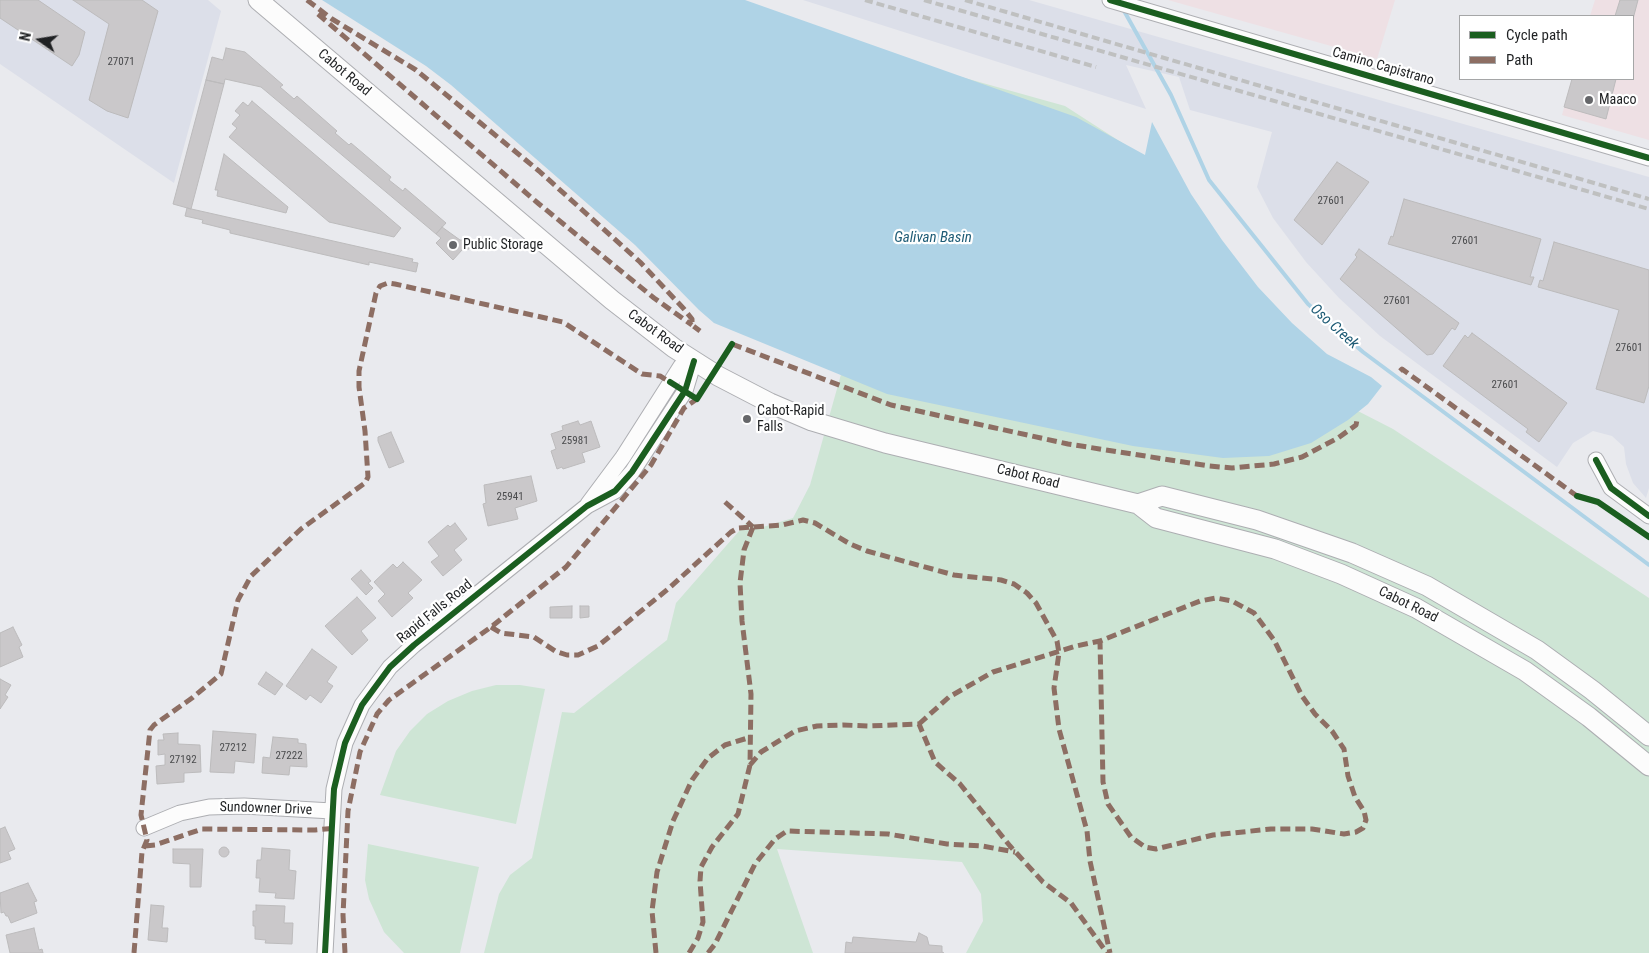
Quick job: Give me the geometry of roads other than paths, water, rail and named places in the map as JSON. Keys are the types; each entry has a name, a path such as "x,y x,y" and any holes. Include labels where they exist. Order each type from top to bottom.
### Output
{"main road":[{"name":"Cabot Road","path":"258,0 600,291 694,361 770,404 812,421 885,443 1138,504 1156,518 1275,549 1341,574 1416,608 1525,671 1589,717 1649,766"},
{"name":"Cabot Road","path":"1138,504 1162,496 1247,517 1352,553 1427,586 1537,650 1592,690 1649,736"}],"street":[{"name":"Camino Capistrano","path":"1110,0 1649,158"},
{"name":"Rapid Falls Road","path":"325,953 332,811 339,764 352,725 367,698 390,667 587,506 623,456 681,366 694,361"},
{"path":"1596,460 1611,488 1649,516"},
{"name":"Sundowner Drive","path":"144,828 180,813 209,807 244,806 332,811"}],"water":[{"name":"Galivan Basin","path":"322,0 745,0 1076,117 1145,155 1152,122 1191,194 1222,240 1258,287 1292,323 1327,354 1371,377 1382,386 1368,404 1348,420 1311,443 1269,456 1223,458 1133,446 887,394 714,323 635,245 451,85 426,66"}],"waterway":[{"name":"Oso Creek","path":"1123,9 1171,95 1209,180 1308,304 1363,352 1649,565"}],"railway":[{"path":"865,0 1096,67"},
{"path":"924,0 1649,209"},
{"path":"965,0 1649,199"}],"place":[{"name":"Maaco","path":"1589,100"},
{"name":"Public Storage","path":"453,245"},
{"name":"Cabot-Rapid Falls","path":"747,419"}]}
